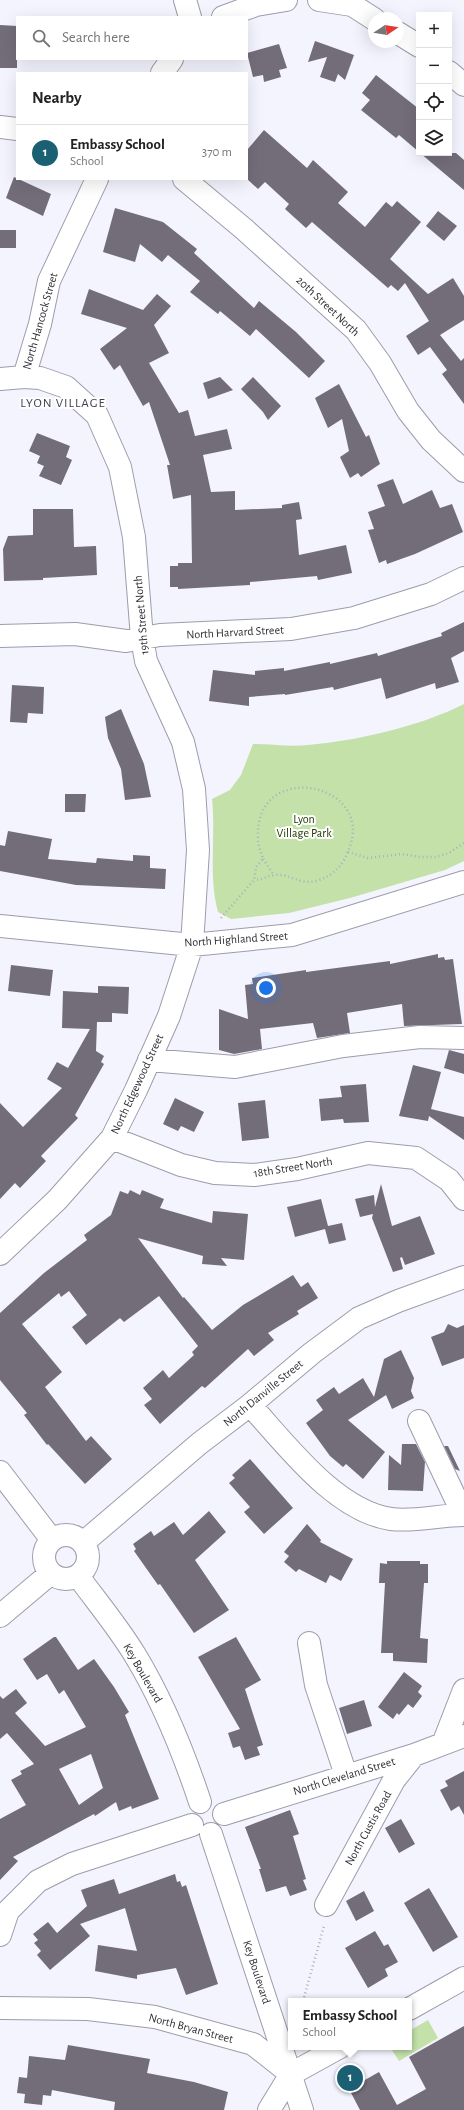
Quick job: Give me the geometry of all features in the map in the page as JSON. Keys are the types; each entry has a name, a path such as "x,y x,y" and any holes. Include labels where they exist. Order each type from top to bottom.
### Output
{"street":[{"path":"185,0 190,16"},
{"path":"226,16 256,5 286,0"},
{"path":"319,0 352,5 368,15"},
{"path":"404,37 416,44"},
{"path":"163,72 171,60"},
{"path":"452,75 464,85"},
{"path":"0,127 16,129"},
{"name":"North Hancock Street","path":"0,379 24,377 40,324 50,281 97,180"},
{"name":"20th Street North","path":"185,180 244,229 356,330 380,363 408,410 431,440 464,471"},
{"name":"19th Street North","path":"24,377 40,378 66,387 97,415 120,467 134,537 142,638 146,661 183,742 194,789 198,850 192,945"},
{"name":"North Harvard Street","path":"0,636 76,634 126,641 160,635 291,629 354,618 430,594 464,578"},
{"name":"North Highland Street","path":"0,926 192,945 292,935 464,882"},
{"name":"North Edgewood Street","path":"0,1254 57,1200 112,1138 169,1016 192,945"},
{"path":"149,1060 235,1067 343,1046 420,1037 464,1038"},
{"name":"18th Street North","path":"112,1138 181,1165 215,1173 254,1175 297,1169 368,1154 416,1158 449,1180 464,1199"},
{"name":"North Danville Street","path":"83,1543 200,1442 250,1405 312,1353 359,1318 398,1301 464,1277"},
{"path":"250,1405 316,1477 353,1506 390,1519 421,1519 463,1515 420,1421"},
{"path":"0,1472 52,1540"},
{"path":"66,1535 75,1537 83,1543 87,1551 88,1561 78,1576 64,1579 51,1573 46,1566 44,1557 46,1547 52,1540 66,1535"},
{"path":"0,1616 51,1573"},
{"name":"Key Boulevard","path":"78,1576 134,1654 149,1679 173,1728 200,1802"},
{"path":"309,1643 316,1685 346,1775"},
{"path":"443,1744 464,1690"},
{"name":"North Cleveland Street","path":"224,1814 414,1755 464,1736"},
{"name":"North Custis Road","path":"326,1905 394,1780 414,1755"},
{"path":"0,1935 8,1911 38,1881 72,1864 201,1829 220,1828 224,1822 224,1814 216,1803 208,1801 200,1802 194,1807 191,1814 201,1829"},
{"name":"Key Boulevard","path":"201,1829 291,2074 302,2110"},
{"path":"412,2007 464,1978"},
{"name":"North Bryan Street","path":"0,2008 88,2009 155,2017 252,2044 291,2074"},
{"path":"269,2110 291,2074 335,2050"}],"path":[{"path":"254,880 274,875 303,883 325,878 337,870 345,860 353,829 344,806 322,790 306,786 290,788 276,796 264,807 258,824 258,839 263,858 274,875"},
{"path":"348,852 368,858 402,854 420,857 436,856 449,852 464,843"},
{"path":"221,918 254,880 256,868 263,858"},
{"path":"304,1998 329,1912 326,1905"}],"green space":[{"name":"Lyon Village Park","path":"464,704 464,861 445,870 350,898 289,913 231,919 218,912 213,884 212,799 230,790 241,775 253,744 301,746 347,740 408,726 447,712"},
{"path":"428,2020 438,2038 399,2061 392,2050 412,2050 412,2029"}],"building":[{"path":"0,25 16,26 17,68 0,68"},
{"path":"315,41 354,55 345,80 338,74 335,82 320,77 327,57 308,62"},
{"path":"279,44 287,68 279,70 281,77 264,82 263,75 253,77 248,53"},
{"path":"376,75 416,107 416,149 399,135 396,138 361,110 370,100 362,93"},
{"path":"264,130 307,168 313,160 348,192 338,203 365,227 386,202 392,207 397,201 421,222 390,259 428,294 453,278 464,296 464,320 440,335 461,361 464,358 464,404 442,374 447,370 430,347 418,355 406,336 429,321 405,283 398,291 391,285 388,288 312,222 306,228 285,209 289,204 265,182 258,189 248,180 248,149"},
{"path":"452,153 456,153 464,160 464,190 424,156 452,156"},
{"path":"14,177 16,180 21,180 51,194 43,216 6,198"},
{"path":"115,208 163,222 197,249 194,253 254,308 259,301 296,332 325,361 309,378 256,329 250,336 220,311 218,314 190,292 200,281 168,255 162,262 140,244 135,262 103,252"},
{"path":"438,211 457,226 444,241 426,226"},
{"path":"0,230 16,230 16,248 0,248"},
{"path":"89,289 143,310 157,294 171,306 154,325 169,353 149,363 179,413 188,410 195,436 227,429 232,449 203,455 211,492 235,491 235,510 282,508 282,505 299,502 302,519 296,520 299,555 346,545 352,573 318,580 317,576 250,582 250,585 178,589 178,587 170,587 170,566 178,566 178,563 192,563 191,495 173,499 167,465 170,465 149,402 143,406 120,365 114,370 100,349 127,328 81,314"},
{"path":"220,377 233,390 208,399 203,383"},
{"path":"253,377 281,406 268,420 263,412 241,389"},
{"path":"339,384 366,437 369,435 380,464 361,477 358,473 350,478 340,457 349,451 342,419 328,428 315,398"},
{"path":"37,433 70,446 66,457 72,460 61,485 39,476 44,466 37,463 40,456 29,451"},
{"path":"393,479 403,504 432,490 440,508 452,504 463,532 415,554 387,564 386,560 379,563 368,530 374,529 368,512 385,506 377,485"},
{"path":"33,509 73,509 74,547 96,546 97,575 43,578 43,580 4,581 3,549 8,536 33,535"},
{"path":"464,622 464,651 451,658 459,682 436,689 435,683 386,699 381,678 334,690 333,687 285,695 249,697 249,706 209,701 213,670 255,675 255,671 284,668 284,671 330,662 330,664 377,653 378,656 442,636 441,633"},
{"path":"12,685 44,687 43,714 28,713 27,723 10,722"},
{"path":"121,709 144,764 151,797 125,800 121,769 108,738 105,717"},
{"path":"65,794 86,794 85,812 65,812"},
{"path":"8,831 52,839 48,859 96,863 97,858 133,861 133,855 150,856 150,868 166,869 165,889 76,885 0,871 0,845 5,846"},
{"path":"438,954 438,958 444,957 445,960 453,959 462,1024 404,1026 402,1004 347,1013 350,1033 317,1038 313,1023 260,1029 262,1049 234,1054 219,1050 219,1009 248,1019 245,985 253,984 252,978 306,970 306,972 390,961 390,964"},
{"path":"11,965 53,970 50,996 8,991"},
{"path":"98,986 129,987 128,1014 112,1013 112,1022 97,1022 96,1051 104,1056 101,1062 104,1064 75,1115 78,1118 41,1156 46,1161 20,1188 15,1183 0,1199 0,1103 23,1127 62,1088 47,1079 57,1062 68,1068 90,1029 62,1028 63,991 98,993"},
{"path":"449,1050 464,1054 464,1074 444,1068"},
{"path":"413,1065 441,1072 431,1109 464,1117 464,1140 429,1116 428,1121 399,1116"},
{"path":"366,1084 369,1122 344,1123 343,1119 321,1121 319,1099 342,1097 340,1086"},
{"path":"175,1098 204,1112 194,1132 181,1126 178,1131 163,1124"},
{"path":"265,1100 269,1138 242,1141 238,1103"},
{"path":"381,1184 392,1226 420,1216 435,1254 405,1265 402,1257 400,1258 403,1269 393,1272 372,1218 373,1214 360,1217 355,1199 374,1195 375,1207"},
{"path":"130,1190 140,1195 142,1190 164,1199 160,1208 212,1223 213,1211 248,1214 244,1260 221,1258 227,1266 202,1264 203,1256 138,1238 183,1298 184,1297 212,1330 243,1305 293,1275 301,1287 308,1282 318,1298 297,1311 299,1314 268,1333 274,1340 254,1356 248,1349 205,1388 202,1386 160,1424 144,1405 152,1399 143,1388 163,1370 169,1378 194,1355 192,1352 198,1346 159,1296 124,1322 120,1318 86,1345 72,1327 87,1315 69,1291 61,1297 59,1293 22,1324 62,1372 45,1387 86,1441 91,1436 112,1459 85,1484 48,1444 47,1445 24,1415 27,1413 0,1380 0,1313 44,1273 87,1240 84,1235 111,1215 120,1191 128,1194"},
{"path":"321,1199 328,1226 342,1223 346,1240 329,1244 325,1229 295,1237 287,1207"},
{"path":"448,1324 457,1328 464,1325 464,1358 442,1366 431,1337 444,1332"},
{"path":"401,1350 414,1378 411,1391 414,1398 392,1409 386,1395 348,1420 385,1452 363,1479 346,1464 343,1467 330,1456 306,1423 323,1410 316,1400 334,1387 339,1394 363,1378 374,1397 384,1359"},
{"path":"402,1444 416,1444 425,1462 423,1491 388,1490 389,1455 401,1465"},
{"path":"444,1446 448,1446 460,1471 455,1469"},
{"path":"250,1459 293,1508 264,1534 244,1512 250,1507 229,1483 235,1478 232,1475"},
{"path":"209,1511 226,1532 195,1560 229,1610 194,1633 160,1584 158,1585 134,1551 136,1549 133,1544 151,1531 154,1536 174,1522 183,1535"},
{"path":"307,1524 321,1540 320,1542 353,1559 341,1581 330,1575 326,1583 299,1569 296,1572 284,1562 289,1556 284,1552"},
{"path":"387,1561 420,1561 420,1564 428,1564 428,1583 424,1583 420,1638 428,1639 427,1663 393,1661 393,1653 381,1653 385,1583 379,1583 380,1563 387,1564"},
{"path":"56,1637 78,1670 94,1659 114,1687 129,1712 125,1715 159,1799 132,1809 131,1806 119,1811 116,1802 95,1816 94,1814 13,1857 18,1861 0,1880 0,1819 26,1805 11,1780 22,1774 20,1771 34,1764 7,1733 0,1739 0,1696 3,1699 16,1689 27,1703 15,1713 45,1746 86,1727 64,1690 59,1694 47,1674 37,1680 23,1659","holes":["91,1754 103,1788 79,1805 59,1769"]},
{"path":"236,1637 261,1680 245,1689 263,1745 257,1747 260,1755 245,1760 240,1746 233,1748 228,1733 240,1729 198,1657"},
{"path":"404,1672 422,1686 418,1692 422,1696 413,1708 408,1704 399,1715 397,1713 393,1719 378,1707"},
{"path":"364,1700 372,1726 347,1734 339,1708"},
{"path":"464,1771 464,1815 459,1806 451,1811 440,1790 448,1786 445,1781"},
{"path":"290,1810 299,1834 293,1836 306,1879 303,1880 307,1890 290,1896 286,1886 266,1892 259,1869 261,1869 245,1827"},
{"path":"401,1819 415,1844 399,1853 385,1828"},
{"path":"175,1874 177,1882 180,1881 182,1887 186,1885 218,1984 186,1995 176,1968 137,1975 137,1979 95,1971 98,1945 137,1951 125,1908 80,1924 90,1936 50,1970 37,1955 41,1951 34,1943 38,1940 33,1934 48,1922 57,1933 87,1906 81,1890 114,1879 119,1894"},
{"path":"429,1888 458,1937 433,1952 404,1903"},
{"path":"364,1891 374,1911 356,1921 346,1901"},
{"path":"375,1931 384,1946 388,1944 398,1962 385,1969 388,1976 368,1988 345,1948"},
{"path":"464,2026 464,2110 360,2110 349,2089 379,2072 397,2105 426,2089 409,2057"},
{"path":"68,2045 150,2059 147,2073 194,2082 228,2092 224,2110 114,2110 115,2102 52,2090 51,2096 43,2095 42,2105 24,2103 25,2094 17,2093 19,2077 27,2078 29,2056 65,2060"}],"place":[{"name":"Embassy School","path":"350,2078"}],"district":[{"name":"LYON VILLAGE","path":"63,402"}]}
